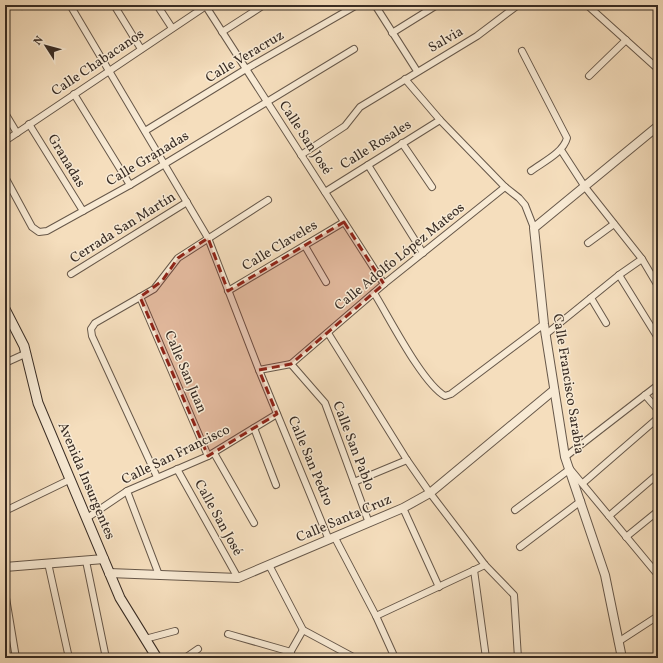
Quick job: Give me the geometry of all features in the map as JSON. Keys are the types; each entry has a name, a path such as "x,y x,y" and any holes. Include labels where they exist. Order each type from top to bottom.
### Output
{"main road":[{"name":"Avenida Insurgentes","path":"5,309 8,320 27,353 38,403 109,573 120,598 158,658"}],"street":[{"path":"70,5 208,238"},
{"path":"114,5 141,49"},
{"path":"157,5 172,28"},
{"path":"222,32 264,5"},
{"name":"Calle Veracruz","path":"145,131 246,69 357,5"},
{"path":"375,5 417,71"},
{"path":"392,33 437,5"},
{"name":"Salvia","path":"301,156 345,126 360,107 417,71 477,36 518,5"},
{"path":"587,5 658,69"},
{"name":"Calle Chabacanos","path":"5,141 109,69 205,6"},
{"name":"Calle San José","path":"205,6 384,284"},
{"path":"589,76 626,40"},
{"name":"Calle Granadas","path":"5,177 32,227 39,232 47,231 130,185 354,49"},
{"path":"522,51 567,138 566,144 561,150 531,171"},
{"path":"405,79 440,120 505,187"},
{"path":"74,94 130,185"},
{"path":"5,113 16,133"},
{"name":"Calle Rosales","path":"325,192 440,120"},
{"name":"Granadas","path":"29,124 82,211"},
{"path":"534,228 657,131"},
{"path":"402,143 432,187"},
{"path":"561,150 585,187 642,259 658,286"},
{"path":"368,165 423,253"},
{"name":"Calle Francisco Sarabia","path":"505,187 525,204 534,228 545,335 565,457 605,575 622,658"},
{"name":"Calle Adolfo López Mateos","path":"291,364 374,292 505,187"},
{"path":"157,478 92,336 91,329 95,323 154,289 162,281 178,258 268,200"},
{"name":"Cerrada San Martín","path":"71,274 187,202"},
{"name":"Calle Claveles","path":"228,291 344,222"},
{"path":"588,243 614,224"},
{"name":"Calle San Pedro","path":"208,238 277,414 332,539 376,616 395,658"},
{"path":"304,246 326,282"},
{"path":"545,335 619,275 642,259"},
{"path":"619,275 658,338"},
{"path":"374,292 425,377 438,392 445,396 451,394 544,324"},
{"name":"Calle San Juan","path":"140,297 211,454 254,523"},
{"path":"591,298 606,323"},
{"path":"328,333 430,493 485,565 514,595 518,658"},
{"path":"5,363 27,353"},
{"path":"259,370 291,364"},
{"name":"Calle San Pablo","path":"291,364 325,403 369,523"},
{"path":"565,457 658,385"},
{"name":"Calle Santa Cruz","path":"109,573 238,578 403,508 430,493 554,390"},
{"path":"646,395 658,410"},
{"name":"Calle San Francisco","path":"87,518 127,491 211,454 277,414"},
{"path":"583,483 658,418"},
{"path":"254,428 276,485"},
{"path":"354,482 408,460"},
{"name":"Calle San José","path":"177,469 238,578"},
{"path":"515,510 570,469 658,575"},
{"path":"609,516 658,474"},
{"path":"5,511 71,479"},
{"path":"127,491 159,576"},
{"path":"520,547 581,501"},
{"path":"403,508 439,587"},
{"path":"626,537 658,511"},
{"path":"5,567 104,559"},
{"path":"86,561 106,658"},
{"path":"48,564 69,658"},
{"path":"269,565 303,630 355,658"},
{"path":"376,616 485,565"},
{"path":"474,570 486,658"},
{"path":"5,592 16,658"},
{"path":"618,642 658,616"},
{"path":"287,658 303,630"},
{"path":"146,639 175,631"},
{"path":"228,634 291,652"},
{"path":"185,658 198,648"}],"highlighted area":[{"path":"344,222 384,284 291,364 259,370 277,414 208,456 140,297 162,281 178,258 208,238 228,291"}]}
